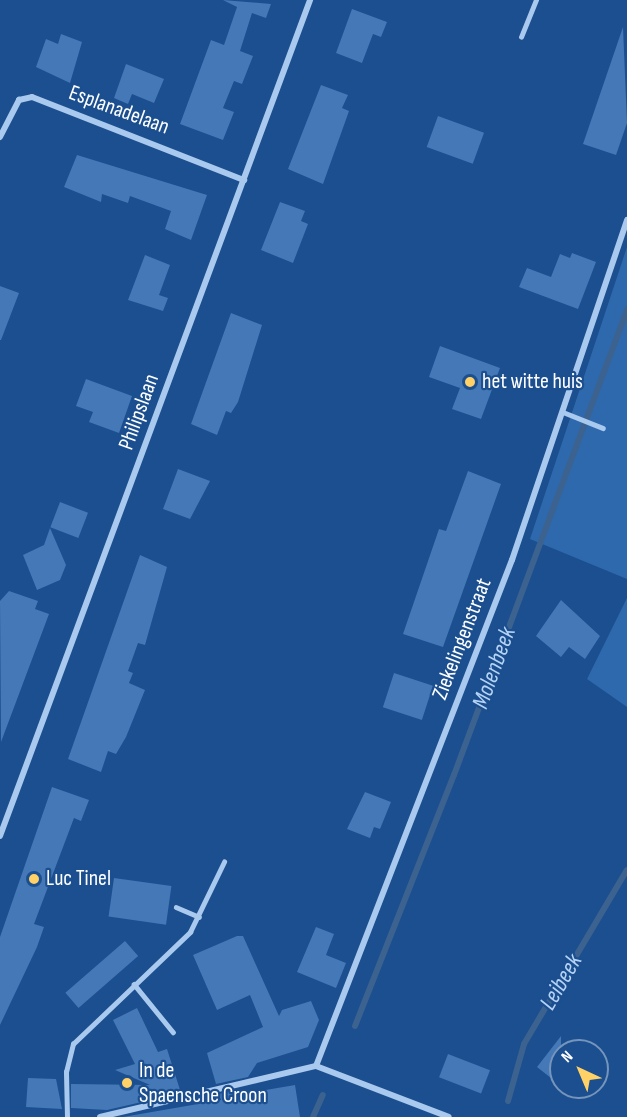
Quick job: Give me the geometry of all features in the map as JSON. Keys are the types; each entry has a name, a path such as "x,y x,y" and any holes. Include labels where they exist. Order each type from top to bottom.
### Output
{"street":[{"name":"Philipslaan","path":"0,836 310,0"},
{"name":"Esplanadelaan","path":"0,137 19,100 33,97 244,180"},
{"name":"Ziekelingenstraat","path":"316,1066 512,560 627,220"},
{"path":"100,1117 316,1066 449,1117"}],"lane":[{"path":"521,37 536,0"},
{"path":"563,412 603,428"},
{"path":"67,1117 66,1072 73,1044 199,917 225,862"},
{"path":"176,908 199,917"},
{"path":"134,984 173,1032"}],"shaded area":[{"path":"627,247 627,579 530,539"},
{"path":"627,598 627,707 587,679"}],"building":[{"path":"223,0 271,4 266,18 252,13 240,51 253,56 242,84 234,81 223,108 234,112 223,140 180,124 211,40 224,45 237,7"},
{"path":"352,9 387,22 381,37 373,34 362,63 336,53"},
{"path":"623,27 627,123 616,155 583,144"},
{"path":"61,34 82,42 70,83 36,67 46,39 58,44"},
{"path":"126,64 164,79 154,103 132,94 128,104 114,98"},
{"path":"321,85 348,95 342,108 349,111 323,184 288,169"},
{"path":"438,116 484,133 473,164 427,147"},
{"path":"77,155 207,195 191,240 165,229 171,211 130,196 128,203 102,194 101,202 64,187"},
{"path":"280,202 305,211 301,221 308,224 293,263 261,250"},
{"path":"572,253 596,262 578,309 519,287 527,268 551,277 560,254 570,258"},
{"path":"145,255 170,265 159,295 168,298 163,311 128,300"},
{"path":"0,286 19,293 1,340 0,340"},
{"path":"231,313 262,325 238,402 231,413 226,411 217,435 191,424"},
{"name":"het witte huis","path":"440,346 500,368 481,419 452,409 460,388 429,377"},
{"path":"86,379 132,396 119,433 89,422 93,412 76,406"},
{"path":"178,469 210,481 190,519 163,509"},
{"path":"468,471 501,484 443,647 403,634 439,529 446,531"},
{"path":"60,502 88,513 78,538 50,527"},
{"path":"50,528 66,565 60,580 37,590 23,555 44,545"},
{"path":"140,555 167,567 145,645 138,643 128,671 133,673 129,683 145,690 126,737 116,754 108,751 101,772 68,759"},
{"path":"9,591 38,601 35,609 49,614 1,742 0,601"},
{"path":"561,600 600,636 585,659 569,647 561,657 536,636"},
{"path":"394,673 433,686 422,720 383,707"},
{"path":"52,787 89,800 81,821 74,818 34,924 44,927 37,947 0,1025 0,937"},
{"path":"365,792 391,802 380,829 374,827 370,838 347,829"},
{"path":"114,878 171,886 166,925 109,917"},
{"path":"316,927 334,934 326,955 346,963 336,988 297,972"},
{"path":"237,936 243,936 279,1016 282,1010 311,1001 319,1020 308,1047 257,1063 248,1077 216,1084 207,1053 263,1027 250,995 217,1010 193,955"},
{"path":"125,941 138,956 78,1008 65,993"},
{"path":"137,1008 158,1052 167,1049 181,1093 107,1110 71,1108 71,1084 150,1085 115,1070 135,1064 113,1020"},
{"path":"549,1052 549,1076 537,1067"},
{"path":"448,1054 490,1070 481,1093 439,1077"},
{"path":"28,1078 56,1079 62,1109 26,1107"},
{"path":"295,1085 300,1117 123,1117 221,1100 219,1094 239,1089 236,1095"}],"waterway":[{"name":"Molenbeek","path":"355,1026 454,775 627,309"},
{"name":"Leibeek","path":"508,1101 524,1044 627,870"},
{"name":"Molenbeek","path":"313,1117 323,1095"}],"place":[{"name":"het witte huis","path":"470,382"},
{"name":"Luc Tinel","path":"34,879"},
{"name":"In de Spaensche Croon","path":"127,1083"}]}
